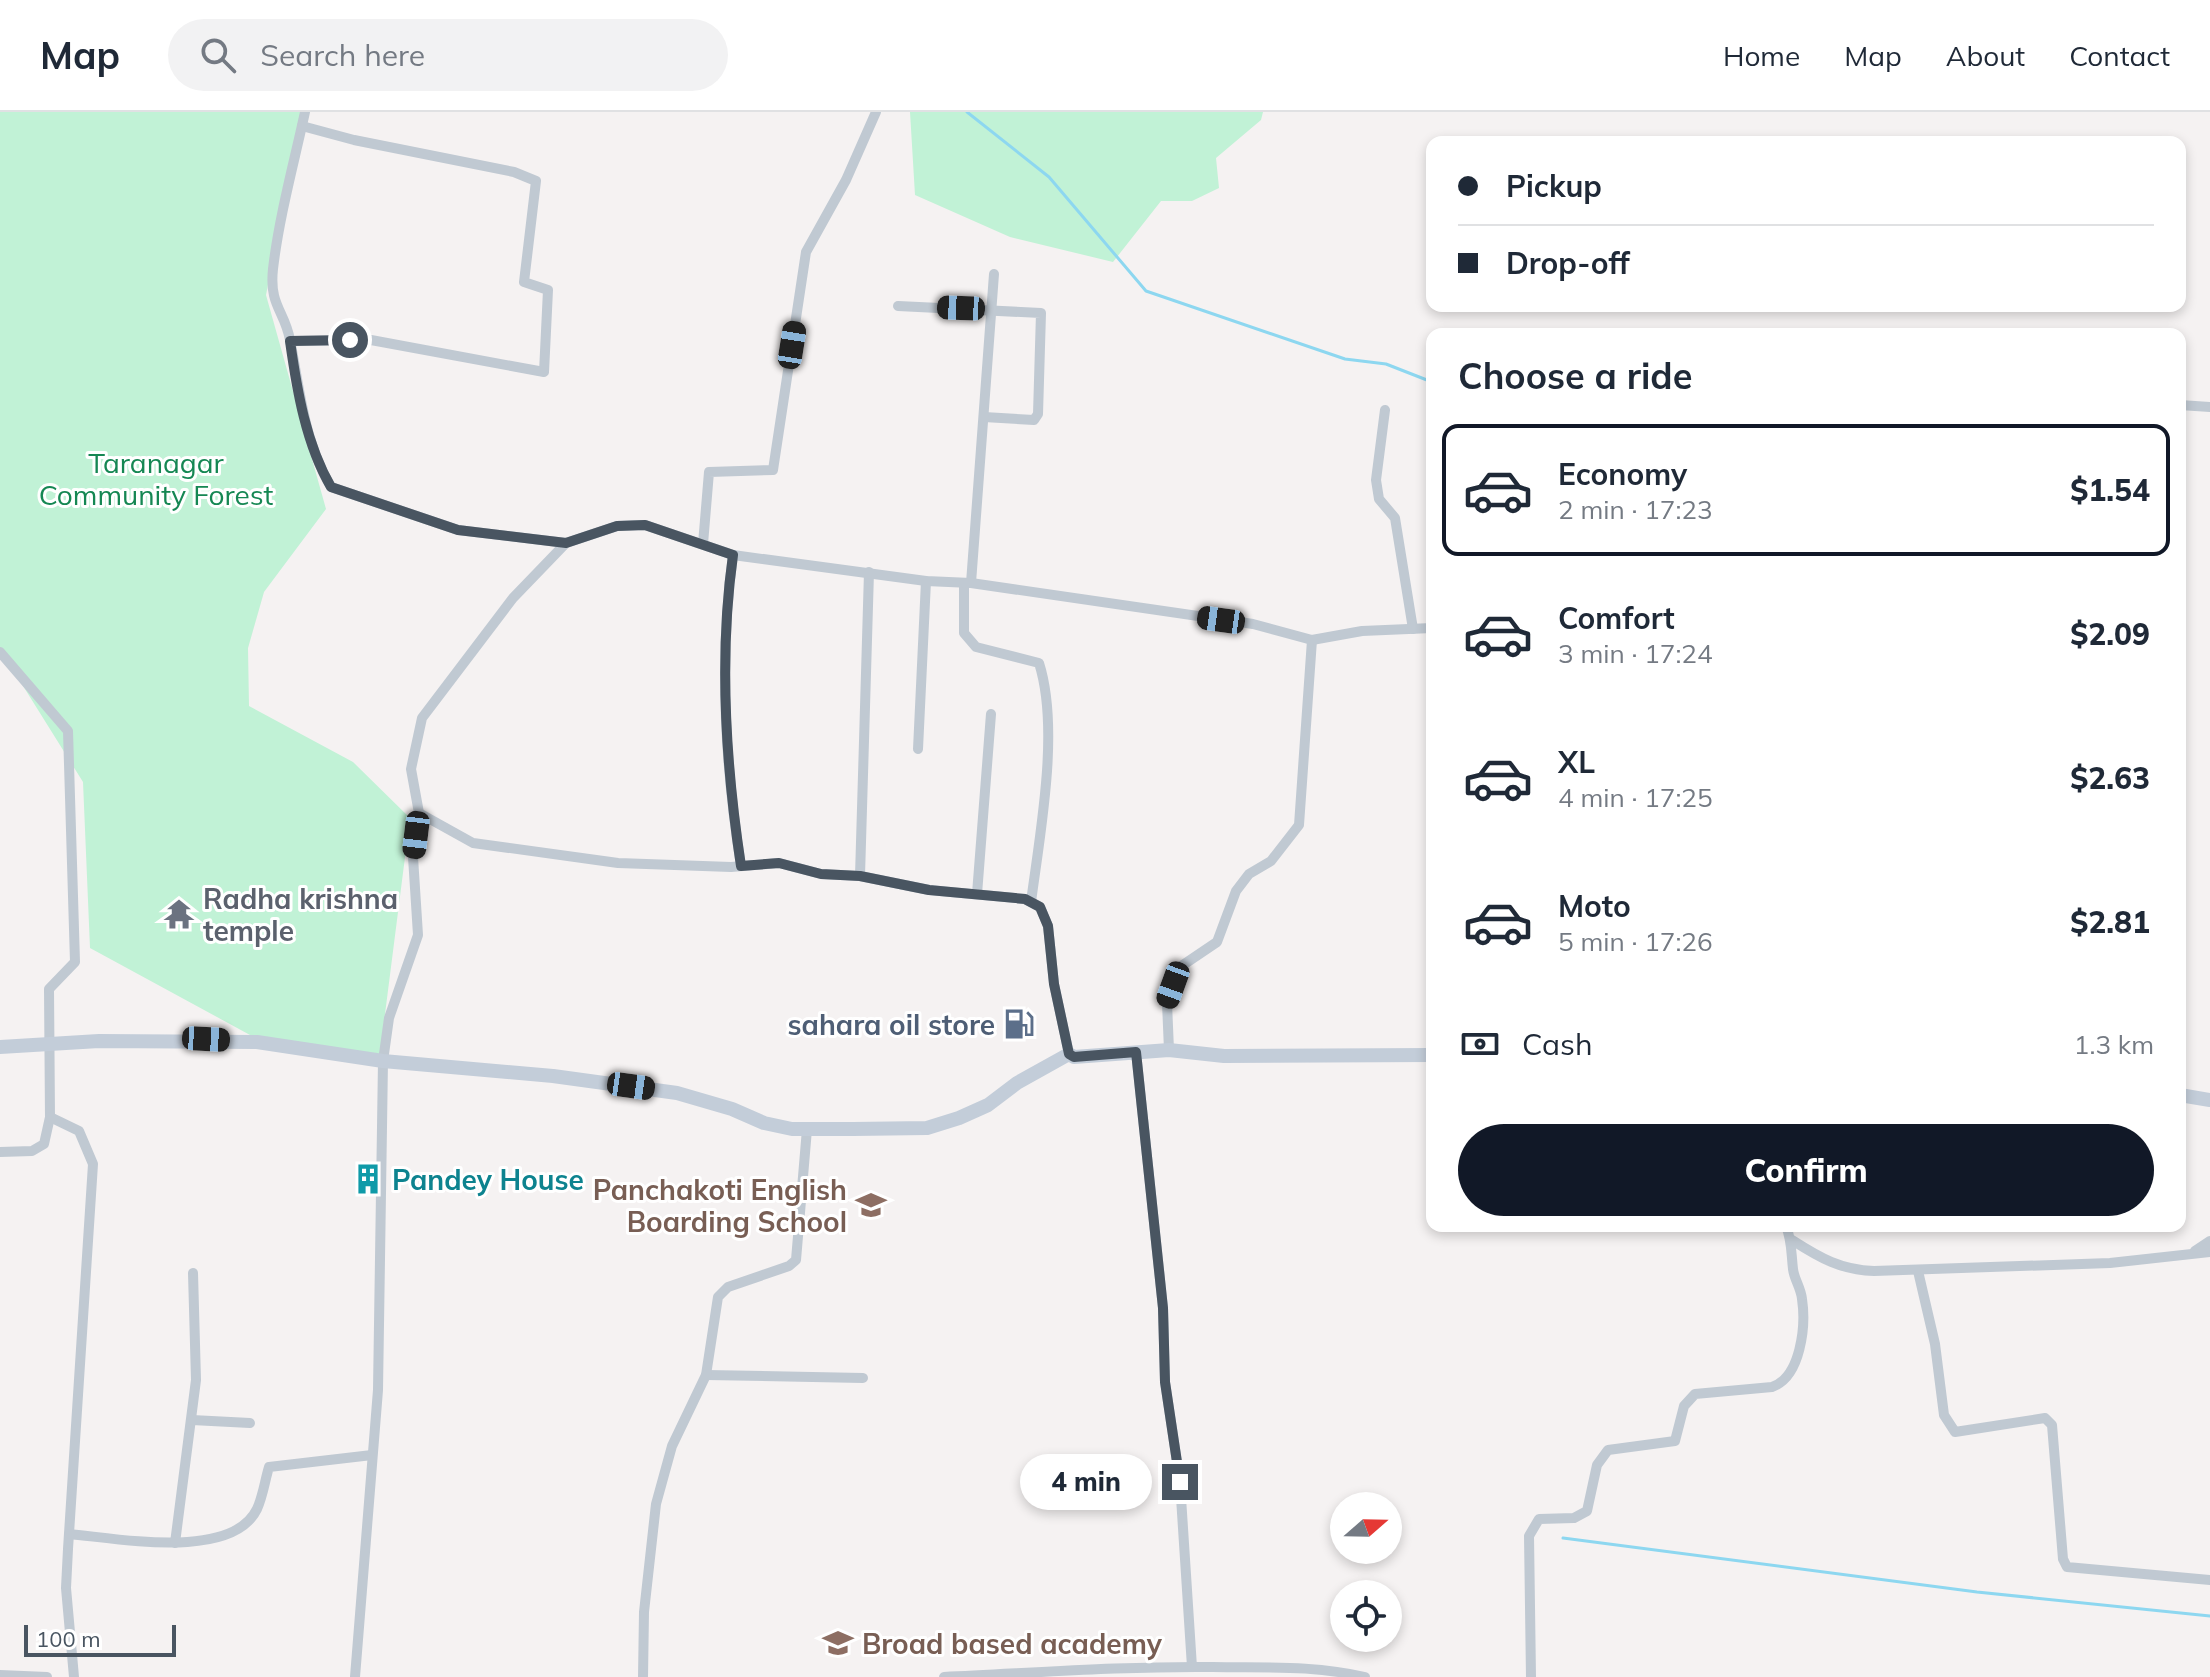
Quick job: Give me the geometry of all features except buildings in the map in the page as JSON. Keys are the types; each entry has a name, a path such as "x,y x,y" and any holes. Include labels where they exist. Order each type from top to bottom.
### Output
{"street":[{"path":"305,112 273,271 274,304 290,341 296,386 318,465 331,487 458,530 566,543 617,526 645,525 733,555 926,581 968,583 1253,624 1312,640 1362,631 1426,628"},
{"path":"703,544 709,472 773,470 806,252 846,180 876,112"},
{"path":"290,341 371,340 544,372 548,290 524,282 536,181 514,172 354,140 302,126"},
{"path":"994,274 964,633 976,647 1039,663 1045,684 1048,738 1031,902"},
{"path":"898,306 1041,313 1038,414 1034,420 984,417"},
{"path":"2186,405 2210,407"},
{"path":"1385,410 1376,480 1379,499 1395,518 1413,629"},
{"path":"355,1677 378,1390 383,1061 389,1018 418,935 413,857 419,813 411,769 422,718 513,598 566,543"},
{"path":"733,555 728,590 728,737 730,789 741,866"},
{"path":"860,876 869,572"},
{"path":"918,749 926,581"},
{"path":"1169,1050 1167,1003 1180,967 1217,942 1236,891 1249,874 1271,861 1299,825 1312,640"},
{"path":"0,652 68,731 75,962 49,989 50,1117 44,1144 32,1151 0,1152"},
{"path":"977,894 991,714"},
{"path":"419,813 473,843 618,863 741,866 779,863 821,874 860,876 929,890 1031,902 1040,907 1048,926 1054,984 1069,1054 1074,1057 1169,1050 1224,1056 1426,1055"},
{"path":"0,1047 206,1039 257,1042 383,1061 553,1076 677,1093 732,1109 764,1123 807,1129 927,1128 988,1105 1017,1083 1069,1054"},
{"path":"1136,1052 1163,1308 1165,1382 1180,1482 1192,1667"},
{"path":"2186,1096 2210,1100"},
{"path":"50,1117 79,1131 93,1164 66,1588 74,1677"},
{"path":"643,1677 644,1612 660,1485 682,1420 706,1375 718,1297 728,1287 789,1266 796,1260 807,1129"},
{"path":"1531,1677 1529,1536 1539,1519 1574,1518 1587,1511 1597,1465 1608,1450 1675,1441 1684,1406 1695,1394 1772,1387 1788,1378 1801,1332 1802,1298 1793,1270 1792,1240 1789,1232"},
{"path":"1792,1240 1824,1261 1848,1270 1918,1271 1959,1266 2110,1263 2210,1252"},
{"path":"2193,1252 2210,1241"},
{"path":"1918,1271 1935,1344 1944,1415 1951,1429 1955,1432 2045,1418 2052,1425 2063,1559 2067,1567 2210,1580"},
{"path":"175,1543 196,1380 193,1273"},
{"path":"706,1375 863,1378"},
{"path":"192,1420 250,1423"},
{"path":"69,1534 175,1543 236,1532 256,1511 269,1467 277,1463 372,1455"},
{"path":"944,1677 1192,1667 1331,1669 1365,1677"},
{"path":"0,1675 47,1677"}],"green space":[{"name":"Taranagar Community Forest","path":"0,112 302,112 266,295 326,509 264,592 248,648 249,706 353,762 410,818 379,1061 274,1048 90,948 83,782 0,649"},
{"path":"910,112 1263,112 1261,120 1216,158 1219,188 1192,201 1161,201 1113,262 1010,237 915,195"}],"waterway":[{"path":"967,112 1049,177 1146,291 1345,359 1386,364 1426,380"},
{"path":"1563,1538 1977,1592 2210,1616"}],"place":[{"name":"Radha krishna temple","path":"179,914"},
{"name":"sahara oil store","path":"1019,1024"},
{"name":"Pandey House","path":"368,1179"},
{"name":"Panchakoti English Boarding School","path":"871,1205"},
{"name":"Broad based academy","path":"838,1643"}],"route":[{"path":"350,340 290,341 296,386 318,465 331,487 458,530 566,543 617,526 645,525 733,555 728,590 728,737 730,789 741,866 779,863 821,874 860,876 929,890 1025,899 1040,907 1048,926 1061,1028 1069,1054 1074,1057 1136,1052 1163,1308 1165,1382 1180,1482"}]}
